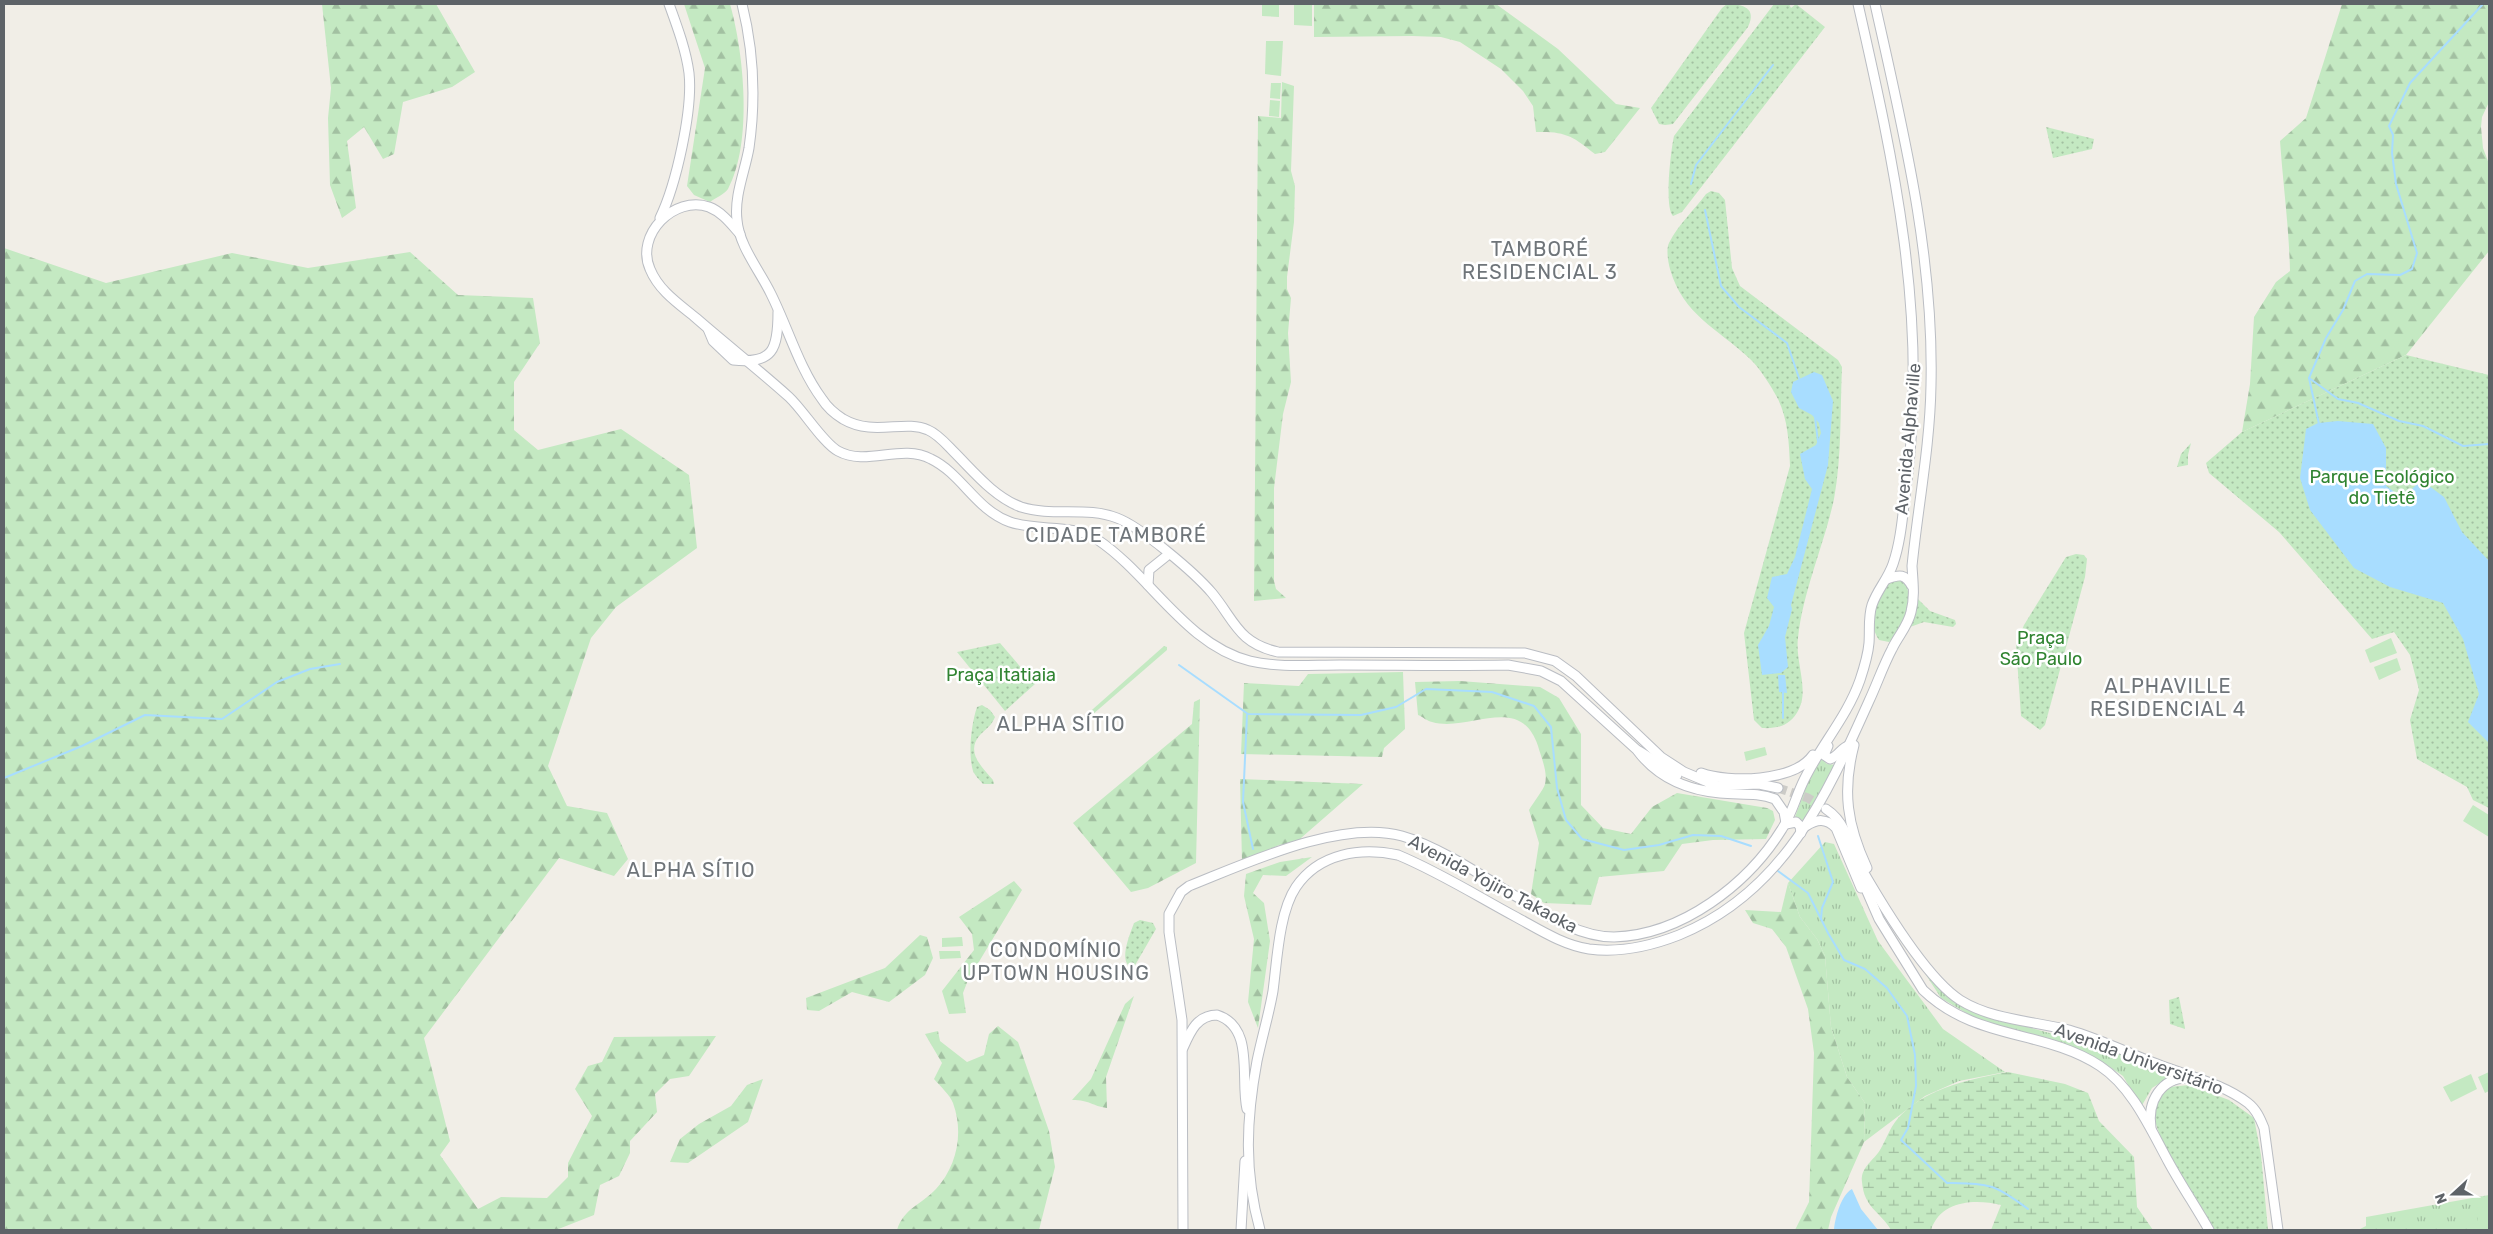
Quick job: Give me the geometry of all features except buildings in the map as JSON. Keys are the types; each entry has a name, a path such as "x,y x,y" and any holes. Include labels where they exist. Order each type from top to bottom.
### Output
{"main road":[{"path":"658,223 672,190 687,118 690,93 687,62 669,4"},
{"path":"740,234 736,208 750,142 754,93 751,48 742,4"},
{"name":"Avenida Alphaville","path":"1786,824 1803,781 1843,718 1864,668 1869,644 1872,607 1887,579 1896,550 1909,463 1914,403 1914,325 1910,280 1898,197 1858,4"},
{"name":"Avenida Alphaville","path":"1820,801 1850,745 1892,648 1909,621 1914,588 1912,566 1922,492 1931,399 1931,340 1926,267 1917,198 1875,4"},
{"path":"1778,788 1759,784 1706,786 1684,778 1637,750 1561,681 1541,671 1508,665 1283,666 1233,656 1202,637 1103,544 1088,534 1076,530 1022,525 1001,517 984,506 948,470 930,458 908,453 861,457 839,452 825,439 806,414 789,397 662,289 650,271 648,264 647,246 652,230 658,223 678,209 698,205 719,212 740,234 814,387 823,400 843,419 862,427 929,430 946,443 986,485 1005,499 1019,506 1051,513 1104,514 1129,524 1198,578 1212,594 1241,635 1256,645 1278,652 1525,653 1547,657 1576,676 1648,742 1693,770 1722,778 1781,775 1808,762 1818,748 1824,746"},
{"path":"746,361 757,361 772,351 777,336 778,310"},
{"path":"1148,585 1149,570 1169,554"},
{"path":"1887,579 1899,574 1904,576 1914,588"},
{"path":"1380,652 1380,666"},
{"path":"1843,718 1842,726 1824,751 1824,757 1828,760 1833,759 1842,747 1850,745"},
{"path":"1857,727 1847,774 1848,810 1866,866 1894,922"},
{"path":"1648,742 1654,751 1676,768 1715,785"},
{"path":"1637,750 1644,760 1668,779 1687,786 1720,793 1754,794 1774,799 1784,812 1786,824 1796,822 1803,830 1814,821 1822,820 1831,823 1836,828 1866,899 1879,919"},
{"name":"Avenida Yojiro Takaoka","path":"1260,1230 1251,1196 1248,1136 1249,1114 1288,904 1299,883 1330,859 1357,851 1380,851 1398,855 1558,940 1589,949 1626,949 1681,934 1728,910 1755,888 1803,830 1820,801"},
{"name":"Avenida Universitário","path":"1826,809 1842,825 1879,919 1923,990 1931,997 1980,1026 2061,1047 2096,1064 2118,1080 2152,1131 2209,1230"},
{"name":"Avenida Yojiro Takaoka","path":"1183,1230 1182,1020 1168,932 1169,914 1181,892 1189,886 1268,854 1346,834 1381,832 1398,835 1432,848 1563,923 1590,935 1620,937 1670,924 1717,899 1758,863 1786,824"},
{"name":"Avenida Universitário","path":"1853,854 1894,922 1935,976 1949,991 1969,1004 1995,1014 2072,1031 2108,1043 2214,1085 2243,1100 2260,1117 2266,1140 2278,1230"},
{"path":"1182,1050 1192,1029 1202,1019 1217,1015 1234,1025 1242,1046 1245,1099 1249,1114"},
{"path":"2152,1131 2150,1108 2154,1096 2162,1087 2178,1079 2196,1079"},
{"path":"1242,1230 1243,1182 1248,1136"}],"green space":[{"path":"322,4 436,4 475,72 452,87 403,102 394,154 383,159 364,127 347,141 356,208 342,218 330,185 328,118 331,88"},
{"path":"684,4 730,4 739,47 744,98 741,148 736,170 727,191 710,202 694,195 687,186 705,68"},
{"path":"1262,4 1279,4 1279,17 1262,16"},
{"path":"1294,4 1312,4 1312,26 1294,25"},
{"path":"1314,4 1496,4 1558,49 1616,104 1640,108 1605,152 1595,154 1568,136 1554,132 1536,132 1533,106 1523,91 1501,69 1460,42 1441,37 1412,36 1314,37"},
{"path":"1727,4 1743,6 1750,11 1748,27 1673,124 1659,124 1651,108 1722,8"},
{"path":"1774,4 1789,4 1791,8 1796,4 1825,27 1682,212 1673,216 1670,211 1669,190 1674,136"},
{"path":"2342,4 2489,4 2489,102 2482,117 2481,127 2483,148 2489,164 2489,251 2406,355 2242,432 2250,384 2254,317 2276,282 2290,271 2280,141 2306,118"},
{"path":"1266,41 1283,41 1281,76 1265,74"},
{"path":"1282,82 1294,86 1291,171 1295,186 1294,222 1287,277 1287,289 1291,298 1288,333 1291,382 1283,414 1274,488 1274,581 1276,589 1286,598 1254,601 1258,116 1281,118"},
{"path":"1271,83 1281,83 1280,99 1270,98"},
{"path":"1270,100 1280,101 1279,117 1269,116"},
{"path":"2046,127 2094,139 2092,149 2053,158"},
{"path":"1711,191 1719,193 1725,200 1732,268 1740,286 1838,360 1842,367 1840,450 1837,483 1825,534 1804,603 1798,638 1798,656 1803,693 1802,701 1792,719 1784,725 1774,728 1762,728 1754,720 1744,633 1790,466 1786,423 1778,399 1757,367 1737,347 1702,320 1683,298 1670,269 1667,252 1673,236 1706,194"},
{"path":"4,248 106,283 232,253 308,268 410,252 458,295 533,298 540,343 514,382 514,430 538,450 621,429 689,475 697,548 616,607 591,638 548,766 567,806 607,813 628,859 614,876 559,858 424,1038 450,1141 440,1155 478,1209 501,1197 547,1198 568,1177 568,1163 592,1116 575,1089 588,1066 602,1062 614,1037 716,1036 689,1076 670,1079 655,1094 657,1112 630,1141 630,1153 619,1176 600,1185 594,1215 556,1230 4,1230"},
{"name":"Parque Ecológico do Tietê","path":"2406,355 2489,375 2489,808 2473,800 2467,787 2417,759 2410,720 2419,690 2410,655 2394,632 2372,639 2279,532 2209,473 2206,463 2242,432"},
{"path":"2191,443 2188,465 2177,467 2181,454"},
{"name":"Praça São Paulo","path":"2076,554 2084,555 2087,559 2085,577 2045,725 2040,730 2021,716 2016,644 2024,625 2066,557"},
{"path":"1897,580 1903,580 1907,587 1908,601 1905,617 1896,638 1889,642 1879,640 1873,626 1875,607 1883,587"},
{"path":"1918,599 1930,611 1955,620 1956,624 1953,627 1924,622 1910,627 1916,613"},
{"path":"2391,638 2397,653 2370,663 2365,650"},
{"name":"Praça Itatiaia","path":"1000,643 1035,684 1005,711 957,652"},
{"path":"1164,646 1167,647 1167,650 1077,728 1075,725"},
{"path":"2397,658 2401,670 2379,680 2374,667"},
{"path":"1403,672 1405,729 1384,748 1382,757 1241,754 1244,683 1299,686 1308,674"},
{"path":"1460,681 1540,687 1559,698 1581,734 1581,805 1603,828 1631,834 1652,807 1677,793 1767,808 1773,811 1775,820 1766,839 1713,840 1682,844 1664,871 1599,877 1591,905 1544,903 1531,894 1539,843 1529,810 1543,789 1546,775 1538,746 1530,730 1519,721 1506,718 1446,724 1430,721 1418,715 1415,682"},
{"path":"1200,699 1196,863 1148,888 1131,892 1073,823 1192,724 1194,702"},
{"path":"982,705 990,710 995,717 991,725 980,735 974,747 980,765 993,780 994,784 983,784 974,773 971,764 970,748 973,722 977,707"},
{"path":"1765,747 1767,755 1746,761 1744,752"},
{"path":"1822,758 1827,764 1837,765 1804,821 1795,817 1808,782"},
{"path":"1240,779 1363,784 1301,838 1301,842 1279,845 1242,861"},
{"path":"2473,805 2489,815 2489,837 2463,821"},
{"path":"1825,842 1834,844 1878,941 1943,1029 2005,1072 1959,1081 1925,1096 1864,1142 1865,1103 1847,1077 1831,1027 1825,956 1817,939 1800,917 1788,883"},
{"path":"1312,857 1286,876 1263,875 1253,893 1264,903 1270,941 1258,1028 1248,1002 1254,939 1244,896 1246,874 1280,862"},
{"path":"1014,881 1022,890 968,980 963,993 966,1013 949,1014 942,991 974,950 972,934 959,917"},
{"path":"1788,883 1800,917 1817,939 1825,956 1831,1027 1847,1077 1865,1103 1864,1142 1831,1217 1828,1230 1795,1230 1809,1202 1814,1053 1808,1009 1786,947 1772,929 1753,923 1745,910 1781,912"},
{"path":"1140,920 1153,923 1156,929 1134,967 1130,967 1125,958 1126,946 1134,923"},
{"path":"1891,921 1945,992 2013,1023 2116,1051 2171,1076 2152,1088 2141,1107 2123,1076 2101,1061 2079,1050 2041,1037 1978,1020 1941,998"},
{"path":"920,935 927,937 933,958 925,975 889,1002 852,992 819,1011 807,1010 806,998 885,968"},
{"path":"962,937 963,946 942,947 942,938"},
{"path":"939,951 960,951 961,958 940,959"},
{"path":"1134,996 1106,1077 1107,1108 1072,1100 1091,1079 1125,1004"},
{"path":"2179,997 2185,1029 2170,1024 2169,1000"},
{"path":"998,1026 1018,1042 1049,1131 1055,1167 1039,1230 897,1230 908,1212 936,1189 943,1180 954,1160 958,1137 958,1126 952,1100 934,1079 942,1063 925,1034 938,1031 940,1041 967,1062 984,1055 989,1034"},
{"path":"2008,1072 2065,1084 2088,1093 2099,1121 2134,1157 2137,1207 2153,1230 1991,1230 2001,1205 1970,1202 1951,1207 1942,1213 1931,1230 1891,1230 1869,1204 1863,1191 1862,1177 1865,1169 1880,1150 1895,1122 1913,1105 1938,1091 1966,1081"},
{"path":"2489,1072 2489,1091 2485,1093 2478,1077"},
{"path":"2471,1074 2477,1089 2451,1102 2443,1087"},
{"path":"763,1079 748,1122 688,1163 670,1162 680,1139 699,1124 731,1106 747,1085"},
{"path":"2189,1085 2229,1100 2254,1118 2261,1155 2268,1230 2214,1230 2168,1152 2155,1121 2155,1105 2157,1099 2169,1087"},
{"path":"2489,1195 2489,1230 2358,1230 2366,1226 2366,1217"},
{"path":"2489,1206 2489,1227 2479,1229 2476,1208"}],"water":[{"path":"1814,372 1822,375 1833,401 1828,465 1791,605 1792,609 1785,637 1788,667 1781,673 1762,675 1758,645 1769,626 1774,607 1767,598 1772,577 1787,574 1795,557 1812,489 1805,479 1800,454 1816,445 1821,433 1819,423 1812,415 1799,408 1791,392 1793,382"},
{"path":"2338,421 2373,424 2386,448 2386,486 2403,498 2421,480 2444,497 2462,532 2489,561 2489,743 2468,722 2479,694 2463,639 2443,603 2390,587 2354,568 2310,510 2300,478 2306,429 2318,423"},
{"path":"1778,675 1785,675 1787,693 1779,692"},
{"path":"1852,1189 1861,1209 1878,1230 1834,1230 1837,1213 1842,1201"}],"waterway":[{"path":"2319,424 2309,378 2326,338 2343,310 2355,281 2367,274 2400,275 2412,269 2417,253 2396,184 2392,153 2393,135 2389,126 2410,83 2483,4"},
{"path":"1691,184 1696,165 1773,65"},
{"path":"1705,210 1721,286 1739,307 1787,343 1800,381"},
{"path":"2309,378 2338,399 2358,403 2399,421 2423,426 2463,446 2489,444"},
{"path":"1815,417 1818,442"},
{"path":"4,778 82,746 145,715 222,719 277,682 310,669 340,664"},
{"path":"1179,665 1248,714 1361,715 1396,707 1426,689 1492,692 1534,706 1551,727 1557,788 1566,820 1582,839 1624,850 1659,845 1693,835 1721,836 1751,846"},
{"path":"1783,691 1783,718"},
{"path":"1247,715 1243,802 1253,849"},
{"path":"1818,836 1833,882 1822,908 1821,919"},
{"path":"1778,871 1808,893 1844,960 1865,969 1887,988 1907,1016 1915,1055 1916,1086 1908,1128 1901,1140 1947,1183 1991,1187 2007,1194 2028,1209"}],"tunnel":[{"path":"1778,788 1808,798 1824,808"}],"district":[{"name":"TAMBORÉ RESIDENCIAL 3","path":"1540,260"},
{"name":"CIDADE TAMBORÉ","path":"1116,535"},
{"name":"ALPHAVILLE RESIDENCIAL 4","path":"2168,698"},
{"name":"ALPHA SÍTIO","path":"1061,724"},
{"name":"ALPHA SÍTIO","path":"691,870"},
{"name":"CONDOMÍNIO UPTOWN HOUSING","path":"1056,962"}]}
